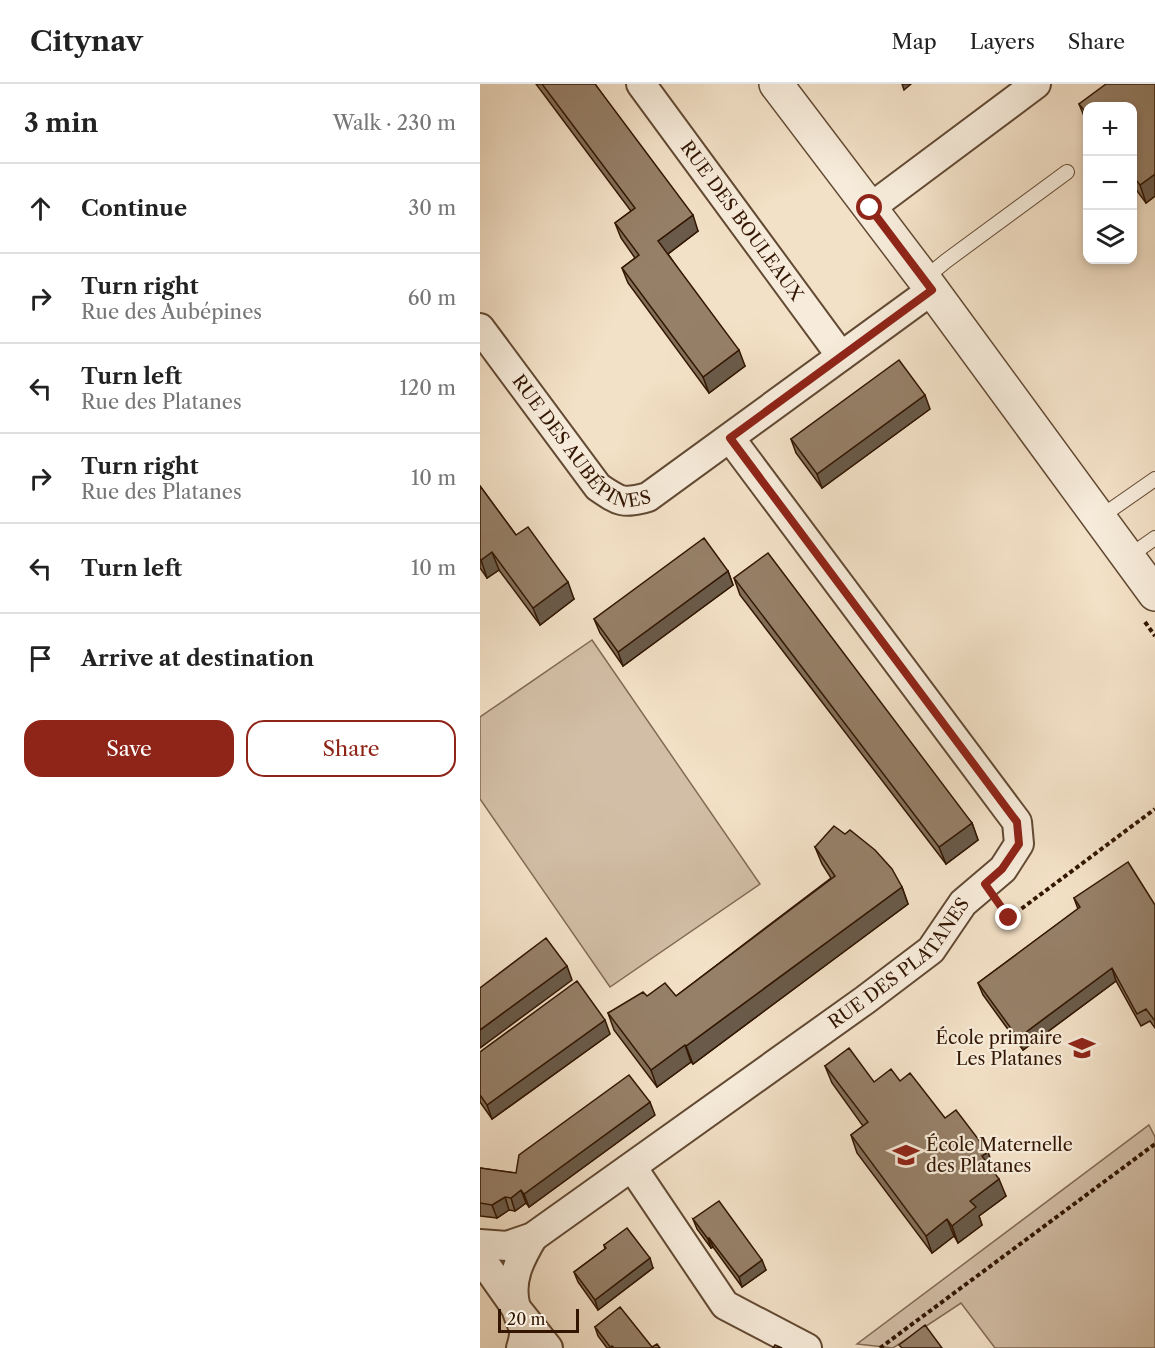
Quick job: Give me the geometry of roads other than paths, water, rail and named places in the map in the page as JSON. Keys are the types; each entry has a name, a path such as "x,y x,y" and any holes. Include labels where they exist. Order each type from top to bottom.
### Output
{"street":[{"name":"RUE DES BOULEAUX","path":"641,84 841,356"},
{"path":"776,84 928,285 1155,594"},
{"path":"870,208 1036,84"},
{"name":"RUE DES AUBÉPINES","path":"480,328 598,487 613,498 629,502 648,497 730,438 841,356 928,285"},
{"name":"RUE DES PLATANES","path":"480,1244 507,1246 533,1237 865,1000 931,950 963,903 1002,869 1019,844 1017,822 730,438"},
{"path":"632,1167 725,1305 807,1348"},
{"name":"RUE DES PLATANES","path":"516,1308 513,1281 520,1259 533,1237"},
{"path":"480,1257 548,1348"},
{"path":"516,1308 524,1325 521,1348"}],"lane":[{"path":"928,285 945,261 1067,172"},
{"path":"1099,518 1155,479"},
{"path":"1128,557 1155,538"}],"place":[{"name":"École primaire Les Platanes","path":"1082,1048"},
{"name":"École Maternelle des Platanes","path":"906,1155"}]}
